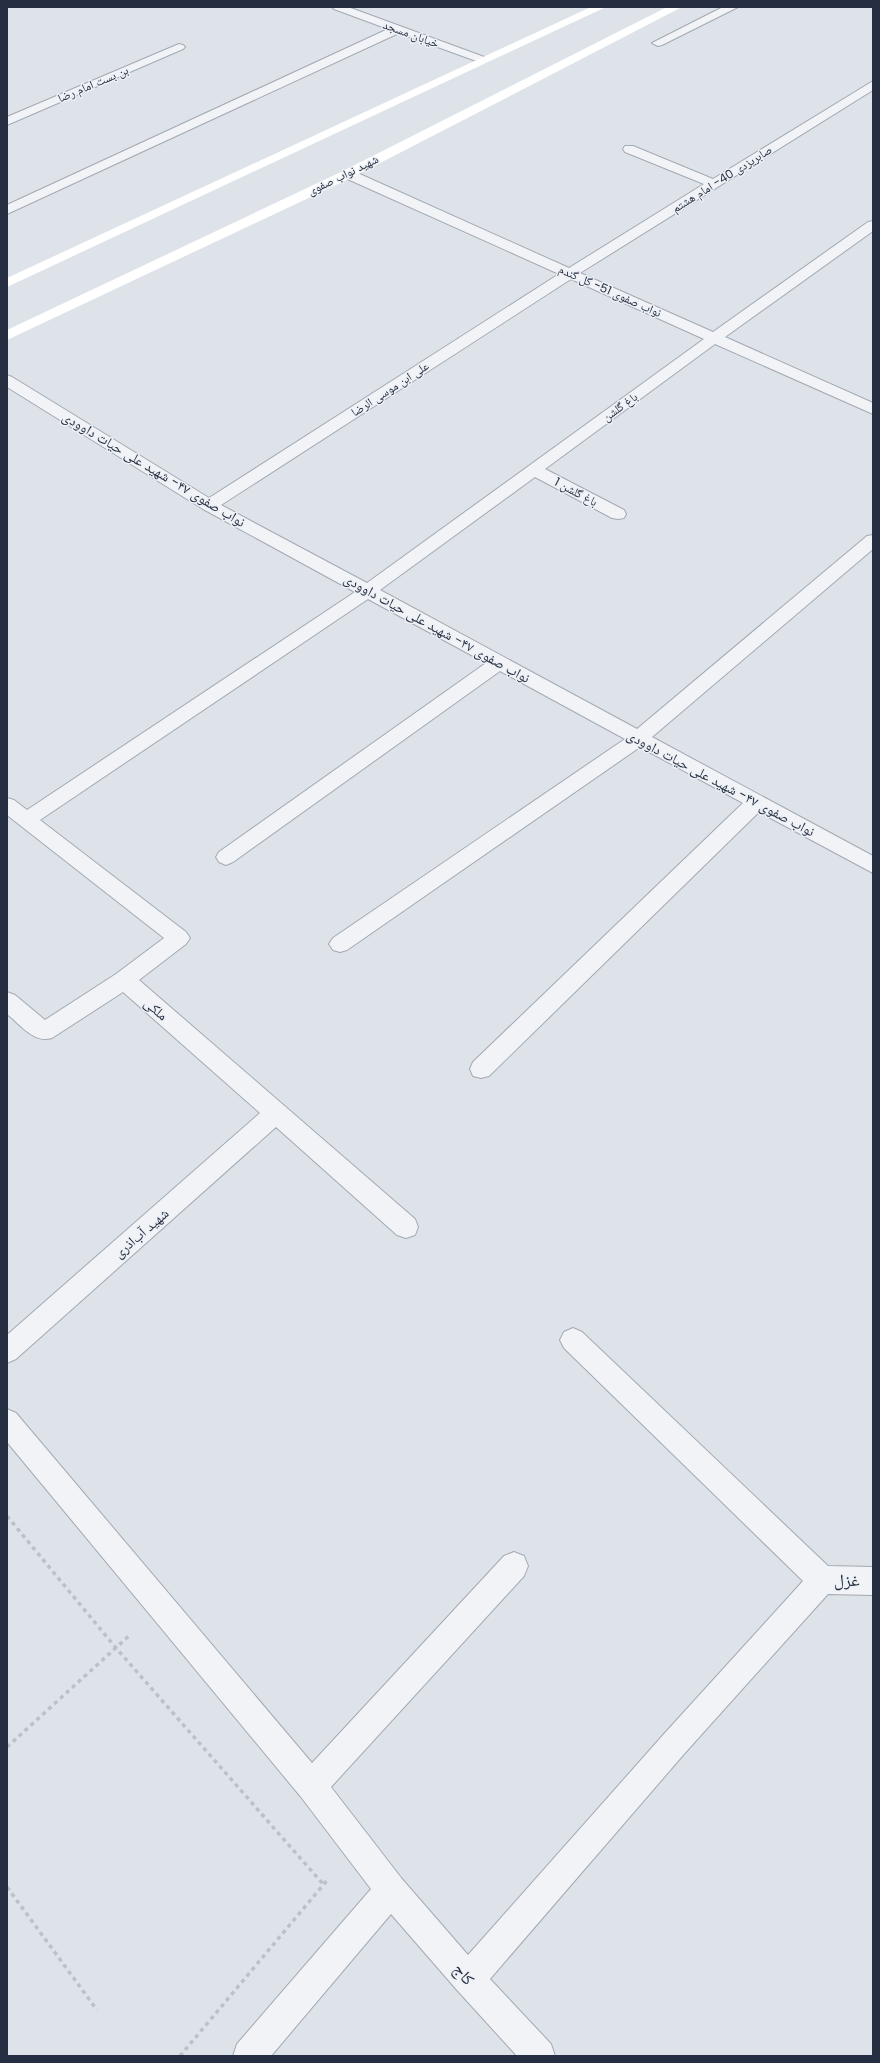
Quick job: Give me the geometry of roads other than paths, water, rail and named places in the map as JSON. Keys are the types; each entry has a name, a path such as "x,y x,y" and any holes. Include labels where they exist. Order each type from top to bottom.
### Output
{"main road":[{"path":"7,283 483,60 600,7"},
{"name":"شهید نواب صفوی","path":"7,336 348,174 676,7"}],"street":[{"name":"خیابان مسجد","path":"338,7 483,60"},
{"path":"658,43 732,7"},
{"path":"7,210 398,29"},
{"name":"بن بست امام رضا","path":"7,121 179,47"},
{"name":"صابریزدی 40- امام هشتم","path":"570,274 873,85"},
{"path":"629,149 714,184"},
{"name":"نواب صفوی 51- گل گندم","path":"348,174 873,409"},
{"name":"باغ گلشن","path":"26,820 368,591 714,338 873,225"},
{"name":"علی ابن موسی الرضا","path":"209,505 570,274"},
{"name":"نواب صفوی ۴۷- شهید علی حیات داوودی","path":"7,380 209,505 873,865"},
{"name":"باغ گلشن 1","path":"534,470 618,514"},
{"path":"340,944 640,738 873,540"},
{"path":"226,858 500,662"},
{"path":"481,1069 757,802"},
{"path":"7,805 179,938 124,980 44,1032 7,1001"},
{"name":"ملکی","path":"124,980 406,1227"},
{"name":"شهید‌ آب‌اذری","path":"7,1351 276,1114"},
{"path":"468,1979 674,1744 822,1580 573,1340"},
{"name":"کاج","path":"7,1422 312,1786 391,1890 468,1979 539,2056"},
{"path":"312,1786 514,1566"},
{"name":"غزل","path":"822,1580 873,1581"},
{"path":"248,2056 391,1890"}]}
